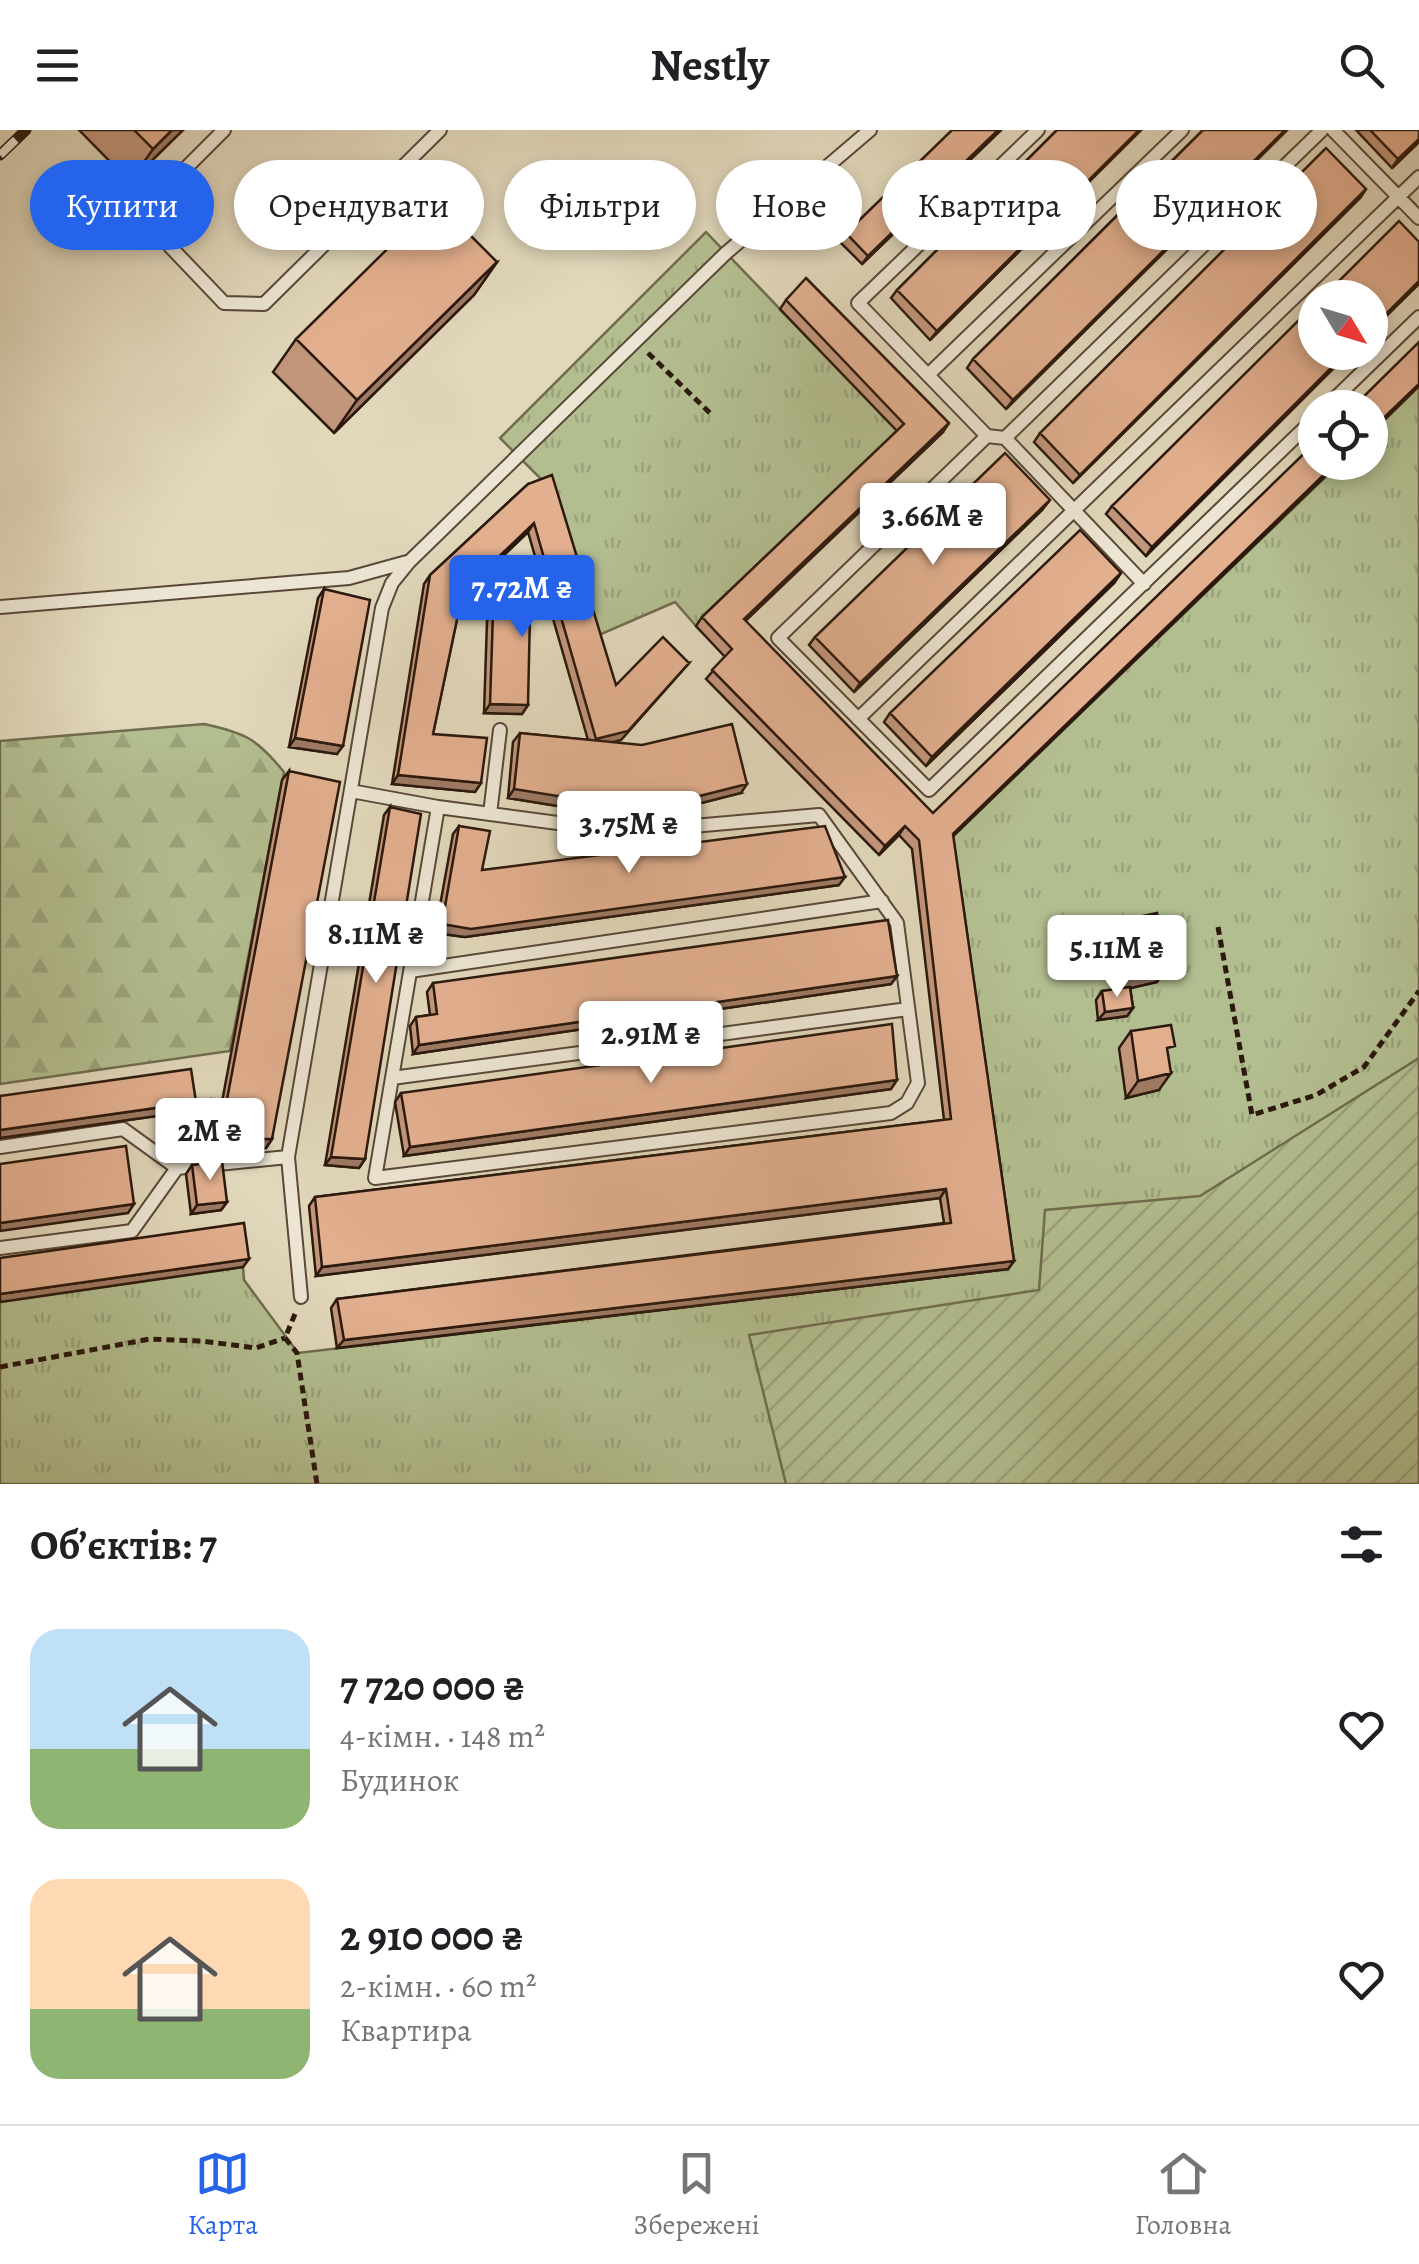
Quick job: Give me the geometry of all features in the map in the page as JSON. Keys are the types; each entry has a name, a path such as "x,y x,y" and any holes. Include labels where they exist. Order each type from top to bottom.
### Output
{"lane":[{"path":"224,130 164,191 162,238 224,304 264,304 440,130"},
{"path":"302,1297 288,1157 382,608 392,583 726,252 870,130"},
{"path":"1038,130 858,303 986,436 1005,438 1144,584"},
{"path":"928,375 1182,130"},
{"path":"1005,438 1322,130"},
{"path":"1333,130 1419,218"},
{"path":"858,719 1419,177"},
{"path":"1344,390 1419,317"},
{"path":"986,436 778,638 930,790 1298,435"},
{"path":"0,607 349,578 409,562"},
{"path":"490,814 500,730"},
{"path":"351,791 625,832 819,815 897,923 918,1083 907,1103 891,1113 376,1178 438,807"},
{"path":"410,970 882,901"},
{"path":"392,1078 908,1008"},
{"path":"0,1147 123,1129 177,1168 288,1157"},
{"path":"0,1248 132,1231 177,1168"}],"path":[{"path":"636,340 712,416"},
{"path":"1218,927 1252,1116 1316,1096 1364,1067 1419,992"},
{"path":"0,1367 150,1339 256,1348 285,1338 302,1297"},
{"path":"285,1338 297,1353 317,1484"}],"green space":[{"path":"706,232 716,242 716,250 723,250 898,432 696,626 675,602 592,638 546,484 500,438 688,250 696,250 696,242"},
{"path":"1419,386 1419,1484 0,1484 0,1302 243,1267 244,1280 298,1353 1008,1269 946,843 1322,480 1388,480 1388,416"},
{"path":"204,724 250,739 284,772 230,1051 0,1084 0,741"},
{"path":"1419,1058 1419,1484 786,1484 749,1335 1039,1290 1045,1210 1200,1196"}],"building":[{"path":"134,130 172,130 153,149"},
{"path":"952,130 998,130 967,160 921,160"},
{"path":"1057,130 1139,130 1096,173 1096,160 1027,160"},
{"path":"1203,130 1285,130 1255,160 1173,160"},
{"path":"1370,130 1419,130 1419,139 1398,159"},
{"path":"1326,148 1366,189 1317,238 1317,160 1314,160"},
{"path":"882,198 882,242 868,256 862,250 862,217"},
{"path":"1116,217 1116,250 1164,250 1013,400 973,359 1082,250 1096,250 1096,237"},
{"path":"1399,221 1419,242 1419,281 1388,312 1388,280 1340,280"},
{"path":"484,249 497,262 357,400 296,339 386,250"},
{"path":"937,250 1018,250 937,331 897,290"},
{"path":"1224,250 1305,250 1080,475 1040,433"},
{"path":"806,278 949,423 744,619 933,813 1298,459 1298,480 1318,480 953,834 1014,1261 344,1340 337,1299 951,1223 946,1189 322,1267 315,1197 951,1119 919,840 905,826 885,846 712,670 732,649 702,617 904,424 786,300"},
{"path":"1298,321 1298,370 1329,370 1309,390 1298,390 1298,401 1152,547 1112,506"},
{"path":"1419,342 1419,384 1388,414 1388,390 1370,390"},
{"path":"1005,453 1050,500 860,683 815,637"},
{"path":"552,475 616,685 663,637 689,663 628,731 596,739 534,523 463,591 433,734 487,738 481,783 398,775 430,575 528,484"},
{"path":"1080,530 1121,573 932,757 890,713"},
{"path":"324,589 370,600 343,746 295,738"},
{"path":"493,613 530,613 528,705 490,704"},
{"path":"732,724 747,784 644,810 514,789 520,733 642,745"},
{"path":"289,771 340,782 272,1139 230,1139 225,1110"},
{"path":"390,807 421,814 365,1159 331,1157"},
{"path":"459,826 490,831 482,870 825,826 845,877 471,929 442,924"},
{"path":"1157,913 1158,920 1167,918 1170,931 1162,933 1169,965 1130,973 1119,921"},
{"path":"888,920 897,976 419,1045 416,1017 437,1014 433,983"},
{"path":"1130,987 1133,1008 1105,1012 1102,991"},
{"path":"892,1024 897,1080 410,1147 401,1093"},
{"path":"1171,1025 1175,1046 1167,1048 1171,1073 1138,1081 1131,1031"},
{"path":"191,1069 196,1102 211,1099 216,1138 190,1145 184,1104 0,1130 0,1096"},
{"path":"126,1146 134,1204 0,1223 0,1164"},
{"path":"222,1161 227,1202 197,1205 192,1165"},
{"path":"244,1223 249,1259 0,1294 0,1258"}],"railway":[{"path":"0,155 26,130"}]}
